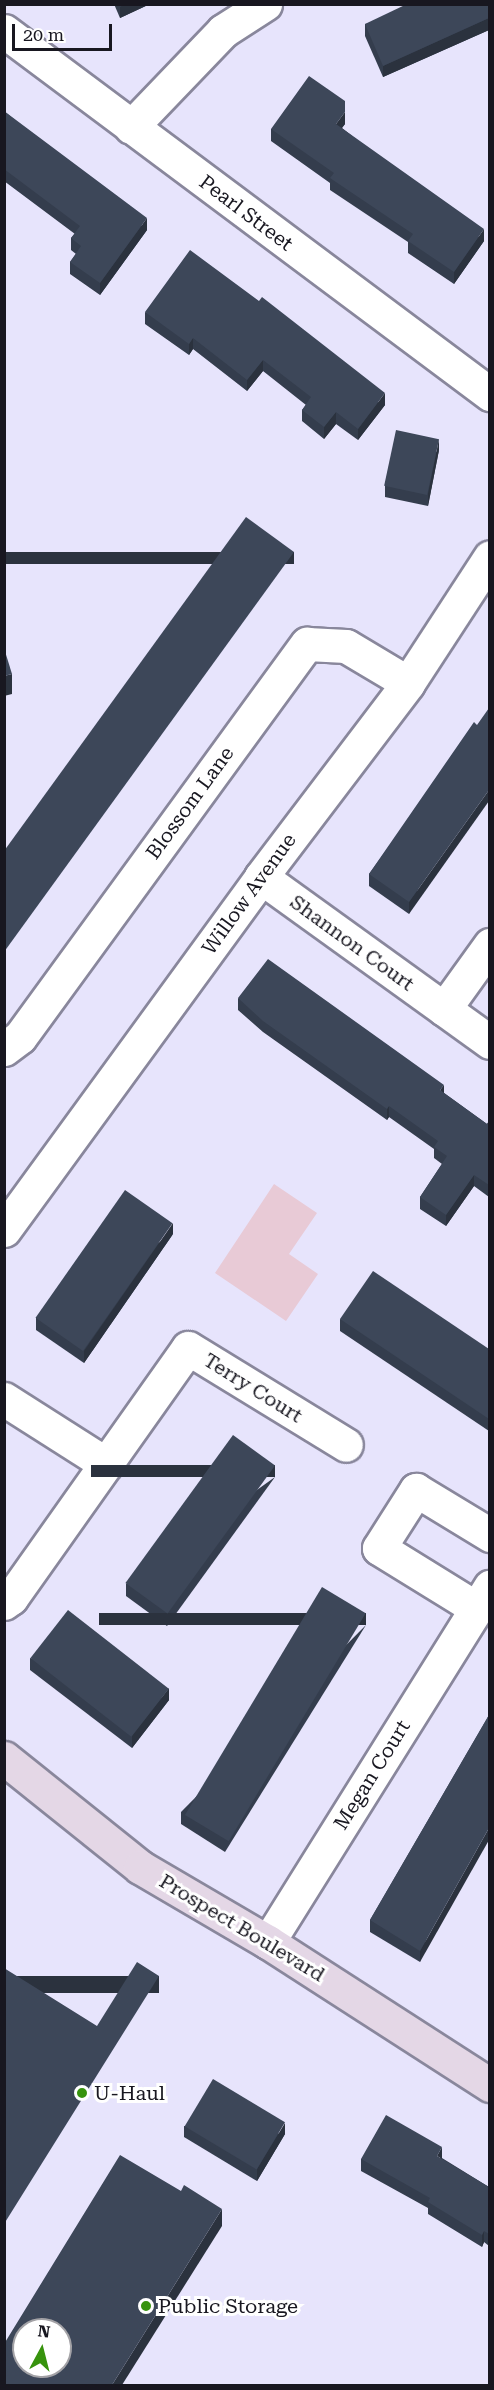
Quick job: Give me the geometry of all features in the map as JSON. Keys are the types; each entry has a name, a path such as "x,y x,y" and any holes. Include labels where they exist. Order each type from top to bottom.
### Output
{"street":[{"path":"131,127 223,31 265,4"},
{"name":"Pearl Street","path":"4,31 489,394"},
{"name":"Willow Avenue","path":"4,1230 261,877 408,683 489,557"},
{"name":"Blossom Lane","path":"4,1049 20,1037 307,644 346,646 408,683"},
{"name":"Shannon Court","path":"261,877 489,1042"},
{"path":"444,1009 489,945"},
{"name":"Terry Court","path":"4,1603 188,1348 346,1445"},
{"path":"4,1399 106,1464"},
{"name":"Megan Court","path":"268,1942 483,1597 379,1548 416,1490 489,1535"},
{"name":"Prospect Boulevard","path":"4,1758 140,1867 268,1942 489,2085"}],"shaded area":[{"path":"274,1184 317,1213 289,1254 318,1274 286,1321 215,1273"}],"building":[{"path":"407,4 489,4 489,18 383,66 365,24"},
{"path":"309,76 345,101 345,112 336,124 484,229 454,272 408,241 413,234 330,178 334,173 271,129"},
{"path":"4,111 147,218 100,283 70,262 81,246 71,238 80,226 4,169"},
{"path":"190,250 259,301 262,297 385,393 358,429 336,412 324,427 302,410 311,397 263,360 247,380 193,338 189,344 145,312"},
{"path":"396,430 439,439 427,495 384,486"},
{"path":"246,517 294,552 4,952 4,851"},
{"path":"4,648 12,674 4,676"},
{"path":"489,708 489,790 409,902 369,874 474,722 477,725"},
{"path":"268,959 444,1085 440,1090 487,1124 489,1121 489,1185 474,1175 446,1215 420,1197 447,1156 434,1147 438,1141 389,1106 387,1109 263,1021 238,998"},
{"path":"125,1190 173,1223 83,1351 36,1318"},
{"path":"373,1271 489,1349 489,1419 340,1319"},
{"path":"233,1435 275,1466 168,1614 125,1583"},
{"path":"322,1587 366,1613 229,1841 185,1815"},
{"path":"68,1610 169,1689 131,1737 30,1658"},
{"path":"489,1715 489,1828 420,1951 370,1920"},
{"path":"137,1962 159,1976 4,2224 4,1968 97,2026"},
{"path":"213,2079 285,2122 257,2169 185,2126"},
{"path":"386,2115 442,2147 437,2156 489,2187 489,2234 484,2231 482,2235 428,2202 430,2198 361,2159"},
{"path":"120,2155 181,2191 184,2185 222,2209 112,2385 4,2385 4,2344 12,2331 12,2378 72,2378 72,2318 20,2318"}],"place":[{"name":"U-Haul","path":"82,2093"},
{"name":"Public Storage","path":"146,2306"}]}
